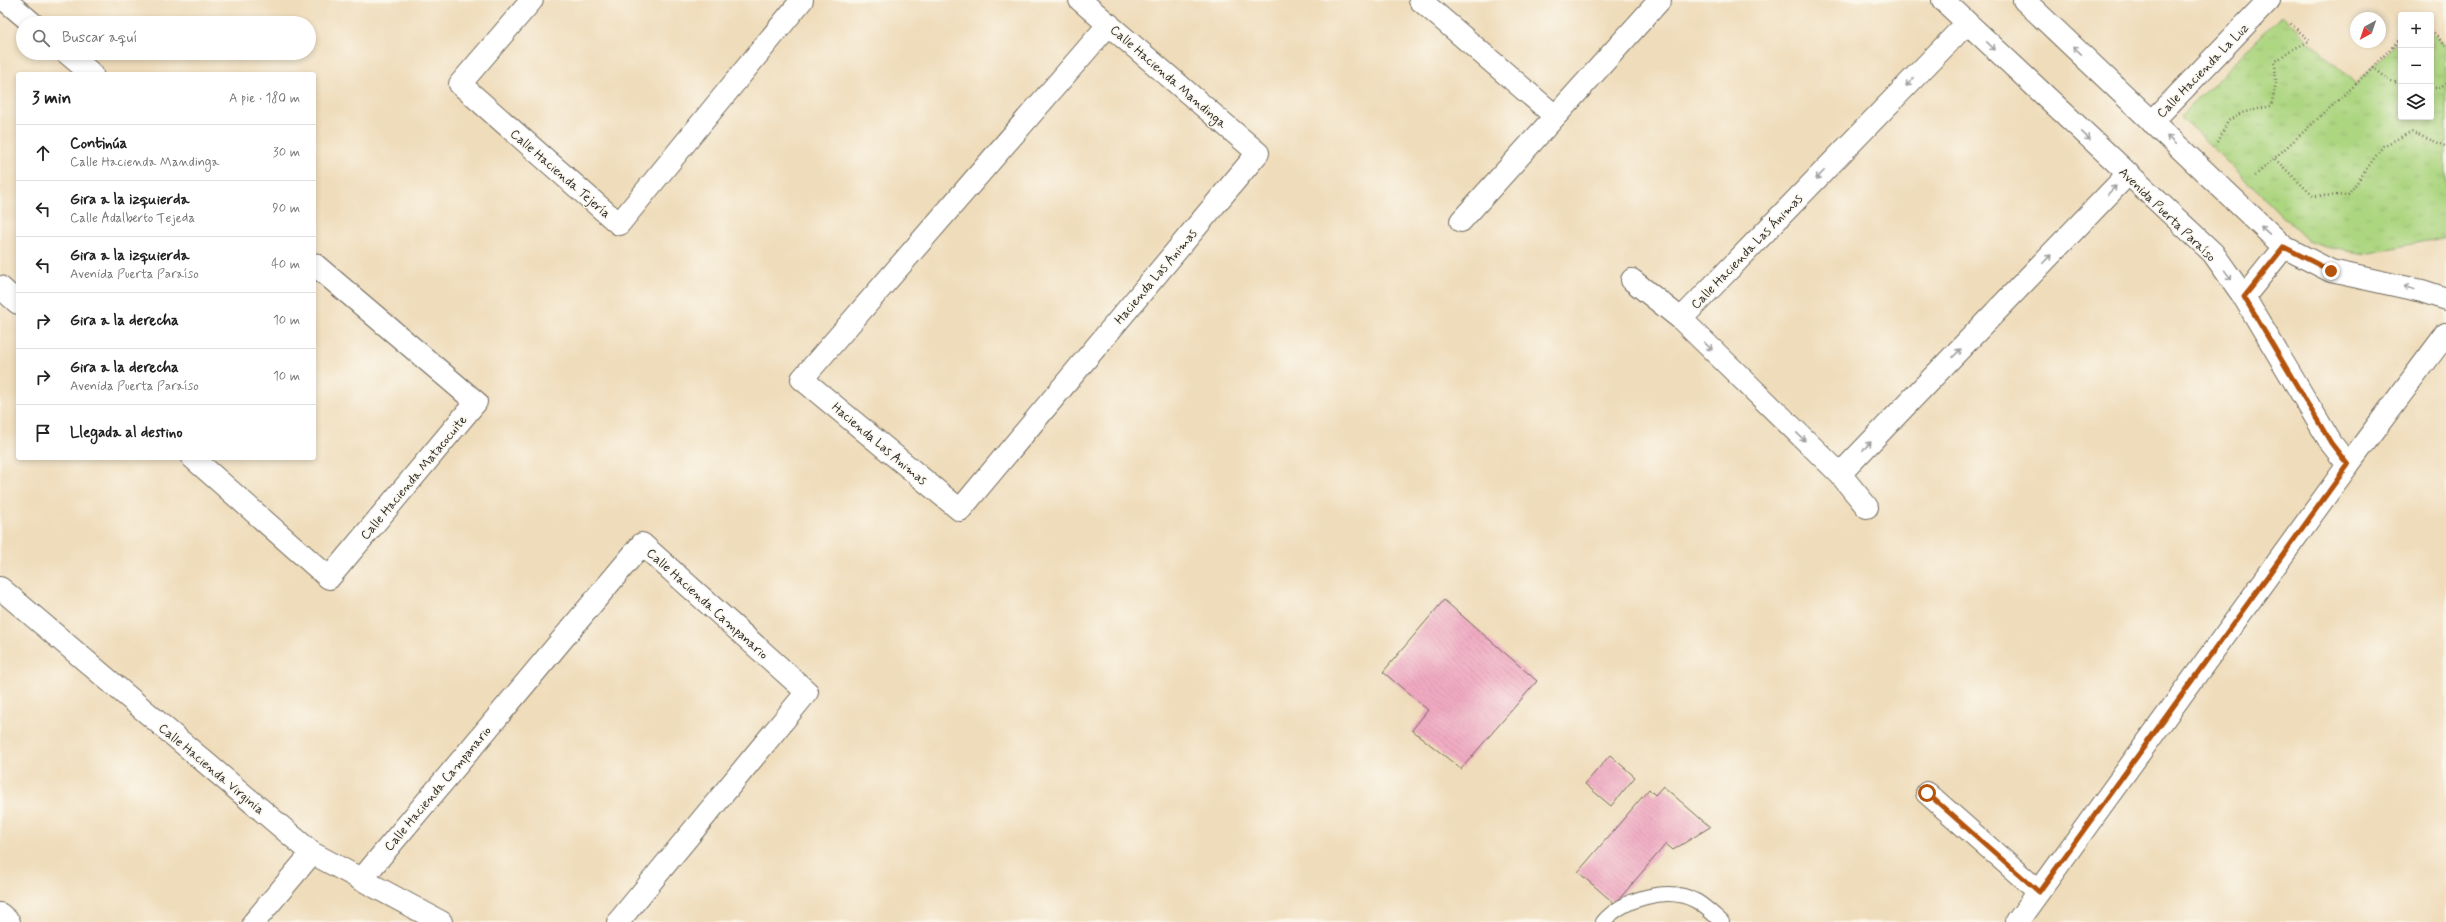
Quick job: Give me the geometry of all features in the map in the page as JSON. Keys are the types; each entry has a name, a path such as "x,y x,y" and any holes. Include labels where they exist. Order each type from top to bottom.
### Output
{"street":[{"path":"5,0 24,16"},
{"name":"Calle Hacienda Tejería","path":"532,0 460,84 619,224 802,0"},
{"name":"Calle Hacienda Mandinga","path":"1080,0 1258,153"},
{"path":"1420,0 1555,116"},
{"path":"1461,221 1660,0"},
{"name":"Avenida Puerta Paraíso","path":"1943,0 2127,175 2213,254 2244,297 2331,443 2348,465"},
{"path":"2024,0 2284,247 2331,271 2422,291 2446,299"},
{"name":"Calle Hacienda La Luz","path":"2152,122 2269,0"},
{"name":"Calle Hacienda Las Ánimas","path":"1867,507 1840,474 1681,319 1967,23"},
{"name":"Hacienda Las Animas","path":"1109,24 802,378 960,510 1258,153"},
{"path":"75,60 90,72"},
{"path":"1840,474 2127,175"},
{"path":"2244,297 2284,247"},
{"name":"Calle Hacienda Matacocuite","path":"195,460 329,578 476,402 316,266"},
{"path":"1632,280 1681,319"},
{"path":"0,287 16,301"},
{"path":"2017,922 2348,465 2446,334"},
{"name":"Calle Hacienda Campanario","path":"361,880 642,544 807,692 618,922"},
{"name":"Calle Hacienda Virginia","path":"0,588 312,853 441,922"},
{"path":"1927,793 2039,892"},
{"path":"254,922 312,853"},
{"path":"0,914 9,922"}],"lane":[{"path":"1603,922 1622,907 1636,900 1666,895 1696,900 1722,922"}],"path":[{"path":"2201,168 2215,149 2228,121 2241,113 2271,106 2276,83 2275,62 2289,51 2310,40 2288,20"},
{"path":"2434,34 2446,45"},
{"path":"2230,196 2248,183 2398,41"},
{"path":"2372,67 2388,80 2398,83"},
{"path":"2434,88 2439,88 2446,83"},
{"path":"2275,158 2313,196 2348,195 2383,146 2411,132 2446,146"}],"green space":[{"path":"2282,15 2356,84 2398,41 2398,120 2434,120 2434,34 2446,45 2446,237 2365,254 2325,247 2308,241 2180,116"}],"building":[{"path":"1444,600 1537,681 1461,769 1412,730 1428,710 1383,672"},
{"path":"1610,755 1635,777 1611,806 1585,784"},
{"path":"1663,786 1710,827 1673,850 1666,844 1615,904 1578,872 1649,789 1655,795"}],"route":[{"path":"1927,793 2039,892 2348,465 2331,443 2244,297 2284,247 2331,271"}]}
